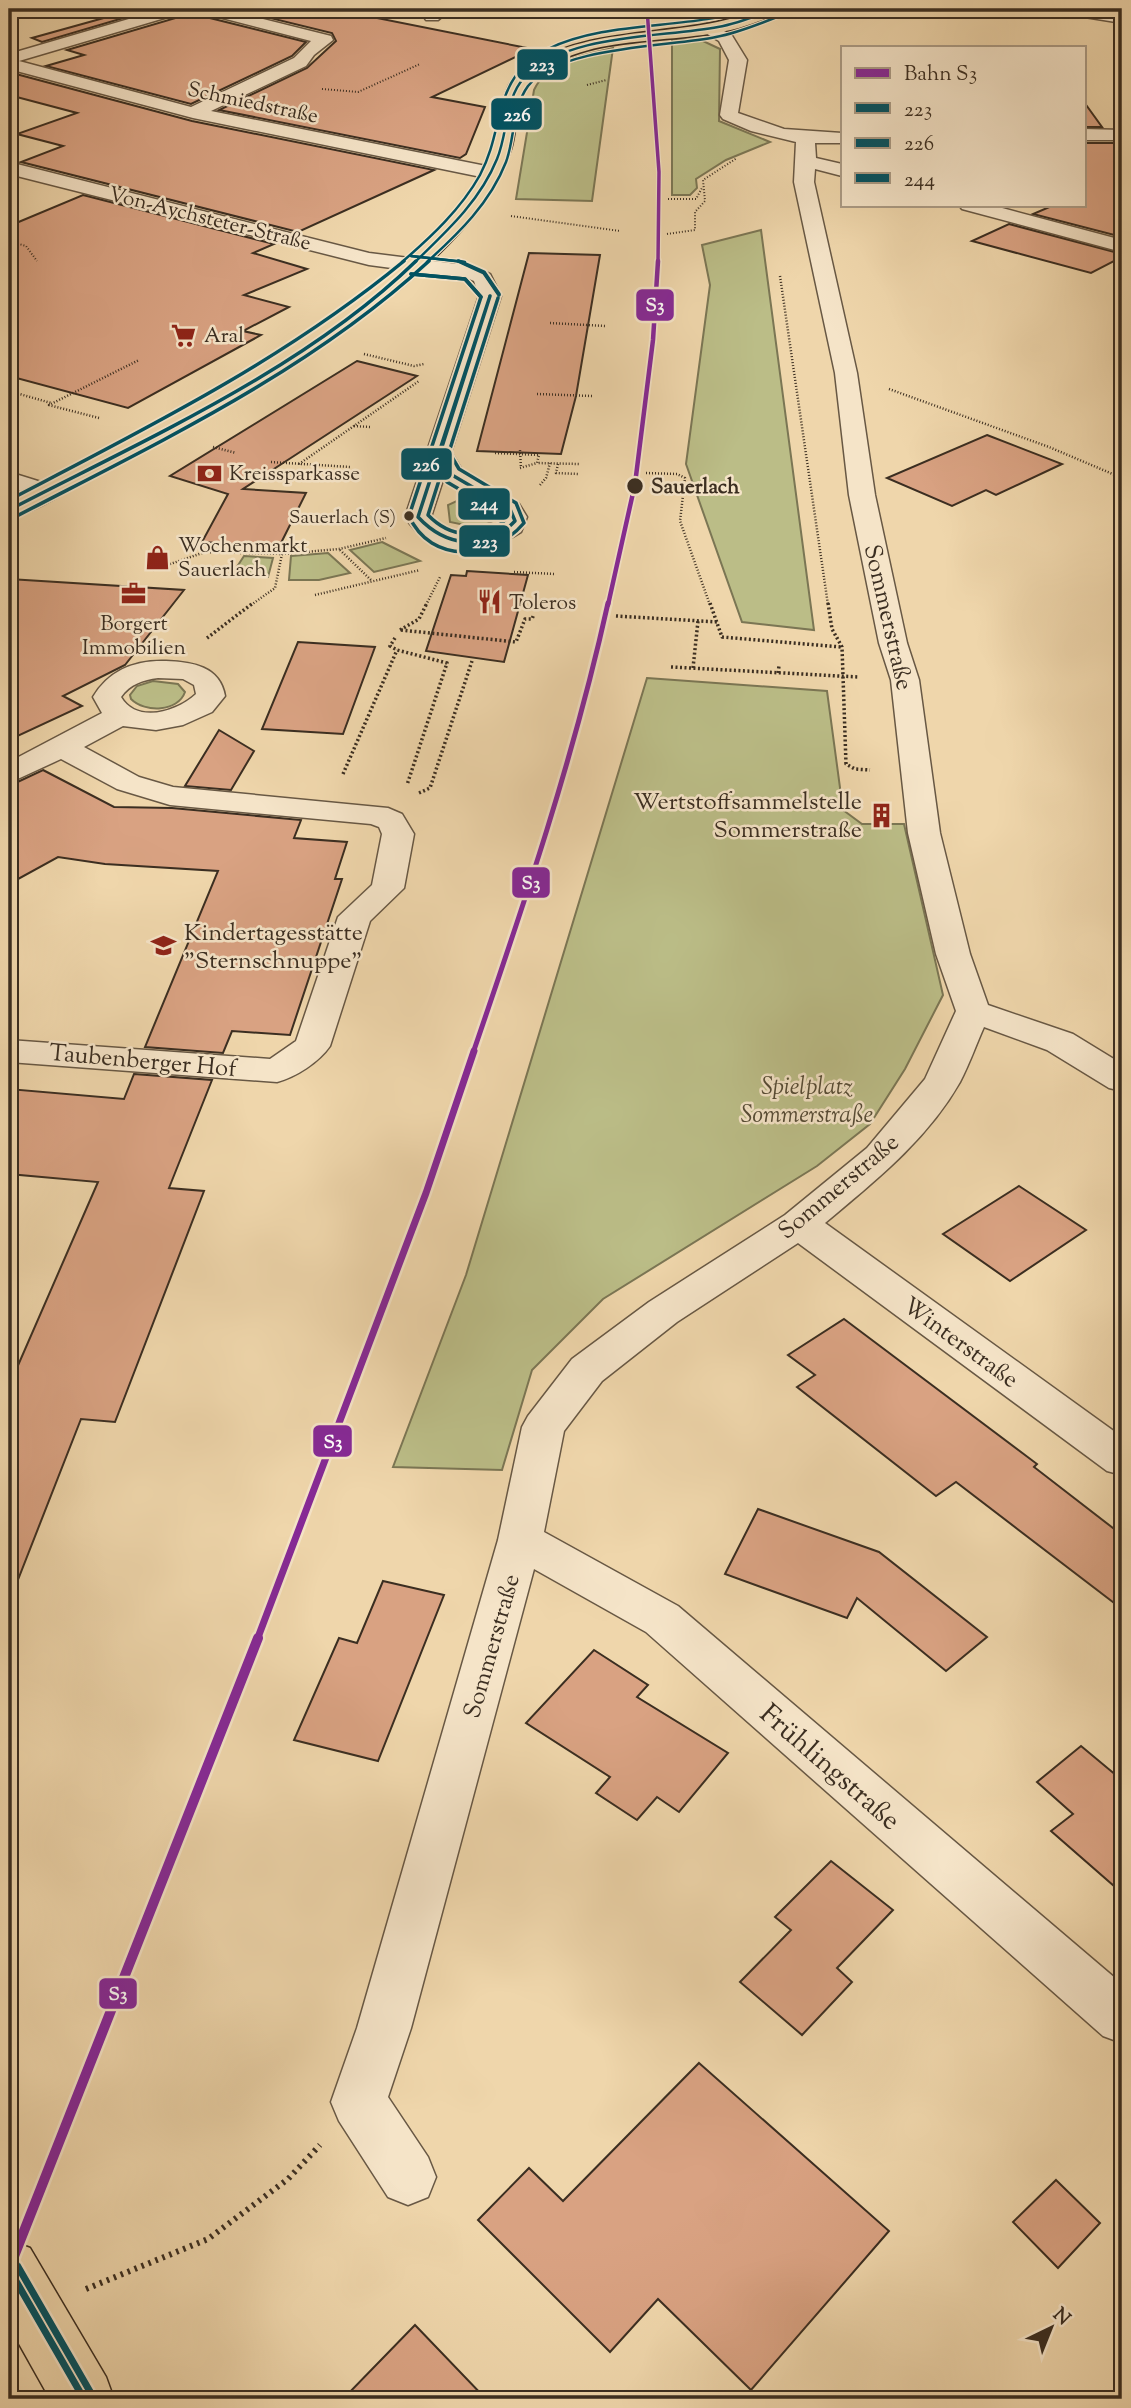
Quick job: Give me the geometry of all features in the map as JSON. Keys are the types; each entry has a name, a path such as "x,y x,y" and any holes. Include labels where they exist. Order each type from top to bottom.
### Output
{"main road":[{"path":"9,510 152,433 346,318 411,265 477,201 491,173 508,125 514,91 527,74 551,58 585,47 707,29 774,9"},
{"path":"9,2269 84,2399"}],"street":[{"path":"9,62 179,9"},
{"path":"194,113 300,62 308,51 325,40 205,9"},
{"path":"1066,9 1122,18"},
{"path":"707,29 725,38 738,60 729,115 806,150 841,169"},
{"name":"Schmiedstraße","path":"9,62 194,113 491,173"},
{"path":"1086,135 1122,135"},
{"path":"806,150 841,138"},
{"name":"Sommerstraße","path":"359,2102 384,2028 520,1540 543,1427 587,1370 663,1312 799,1224 880,1157 916,1117 942,1082 973,1011 953,954 924,833 905,680 893,643 862,495 846,373 804,181 806,150"},
{"name":"Von-Aychsteter-Straße","path":"9,167 369,259 473,272 483,278 490,296 440,453"},
{"path":"973,206 1122,246"},
{"path":"440,453 452,475 510,509 514,521 499,537 483,541 440,540 424,530 418,517 440,453"},
{"path":"9,479 44,491"},
{"path":"177,669 205,679 211,687 211,696 204,706 175,719 137,720 121,715 110,707 107,697 111,687 138,672 177,669"},
{"path":"9,774 121,715"},
{"name":"Taubenberger Hof","path":"9,1051 277,1071 312,1046 355,917 388,888 398,834 391,821 377,815 170,796 128,783 62,747"},
{"path":"973,1011 1060,1042 1122,1080"},
{"name":"Winterstraße","path":"799,1224 1122,1459"},
{"name":"Frühlingstraße","path":"520,1540 662,1619 1122,2018"},
{"path":"359,2102 408,2177"}],"path":[{"path":"333,91 358,92 420,64"},
{"path":"667,234 682,234 695,230 695,212 705,201 703,180 738,157"},
{"path":"668,199 696,200 703,187"},
{"path":"515,216 620,231"},
{"path":"9,242 26,246 37,261"},
{"path":"779,270 832,629 842,647 846,764 855,769 916,772"},
{"path":"550,323 605,326"},
{"path":"361,354 414,366 435,365"},
{"path":"9,391 51,403 139,360"},
{"path":"846,373 1049,447 1122,478"},
{"path":"271,462 290,467 299,464 353,426 368,411 422,379"},
{"path":"537,394 592,396"},
{"path":"51,403 49,405 152,433"},
{"path":"353,426 370,427"},
{"path":"208,446 236,453"},
{"path":"520,452 521,468"},
{"path":"493,453 520,452 539,455 537,463 579,464"},
{"path":"546,478 550,463"},
{"path":"299,464 350,467"},
{"path":"558,464 556,473 578,474"},
{"path":"646,472 677,474 685,478 680,521 722,637 842,647"},
{"path":"153,570 205,552 282,554 339,549 424,530"},
{"path":"339,549 372,581"},
{"path":"177,669 220,625 275,588 282,554"},
{"path":"444,569 419,619 400,630 516,642 525,619 532,620 534,614"},
{"path":"315,595 422,570"},
{"path":"509,572 555,574"},
{"path":"617,616 718,622"},
{"path":"693,668 698,621"},
{"path":"395,638 390,646 397,650 447,663 406,784 411,791"},
{"path":"345,768 397,650"},
{"path":"429,788 472,661"},
{"path":"778,673 779,666"},
{"path":"671,667 841,676"},
{"path":"79,2292 208,2239 288,2179 359,2102"}],"green space":[{"path":"672,39 701,40 720,49 719,121 770,142 726,160 696,179 697,188 690,195 672,195"},
{"path":"613,48 592,201 516,199 534,90 540,80 568,60"},
{"path":"761,230 814,630 742,622 686,464 710,285 702,245"},
{"path":"461,499 492,514 493,521 479,528 450,522 448,505"},
{"path":"382,542 420,561 374,572 350,550"},
{"path":"328,553 350,573 319,580 289,580 291,556"},
{"path":"244,556 273,558 268,577 233,573"},
{"name":"Spielplatz Sommerstraße","path":"647,678 827,691 843,810 862,824 904,824 943,995 905,1069 870,1124 817,1166 603,1299 532,1370 502,1470 393,1467 466,1275"},
{"path":"153,681 178,684 185,692 176,704 169,707 144,707 131,699 130,695 137,686"}],"building":[{"path":"136,9 154,9 42,42 32,38"},
{"path":"190,9 194,9 198,15 306,42 292,56 191,104 46,66 84,55 67,50 186,15"},
{"path":"233,9 332,9 532,49 432,97 485,107 466,154 460,158 219,110 307,68 336,41 332,33"},
{"path":"16,74 192,121 434,170 298,232 21,162 63,146 17,134 77,113 9,95 9,76"},
{"path":"1086,105 1102,127 1086,127"},
{"path":"1086,143 1114,143 1122,153 1122,237 1033,214 1052,206 1086,206"},
{"path":"83,195 274,244 253,253 307,269 244,295 289,307 243,331 261,335 128,408 9,376 9,226"},
{"path":"1009,224 1122,254 1122,257 1091,273 972,241"},
{"path":"529,253 600,255 576,396 561,454 477,451"},
{"path":"357,361 417,376 243,489 306,493 279,547 202,542 228,494 170,476"},
{"path":"987,435 1062,464 996,495 986,490 952,506 887,478"},
{"path":"467,571 528,575 504,662 426,651 451,575 466,576"},
{"path":"9,579 184,590 125,665 63,696 82,706 9,740"},
{"path":"298,642 375,647 343,734 262,729"},
{"path":"219,730 254,751 231,790 185,786"},
{"path":"43,770 114,807 172,808 301,820 294,838 347,842 335,879 342,879 290,1035 232,1031 223,1053 145,1047 218,871 105,864 58,857 9,884 9,786"},
{"path":"134,1074 212,1080 169,1188 204,1191 115,1422 81,1419 12,1595 9,1595 9,1386 98,1182 9,1174 9,1089 124,1099"},
{"path":"1019,1186 1086,1230 1010,1281 943,1234"},
{"path":"844,1319 1037,1464 1034,1467 1122,1535 1122,1609 956,1482 936,1496 797,1387 815,1375 788,1355"},
{"path":"758,1509 879,1552 987,1637 946,1671 857,1598 847,1618 725,1574"},
{"path":"383,1581 444,1595 378,1761 294,1740 339,1638 357,1643"},
{"path":"594,1650 648,1685 637,1697 728,1753 679,1812 657,1797 637,1820 596,1793 610,1777 526,1723"},
{"path":"1081,1746 1117,1776 1122,1772 1122,1893 1051,1831 1073,1814 1037,1782"},
{"path":"831,1861 893,1910 837,1968 852,1982 802,2035 740,1982 791,1930 775,1917"},
{"path":"699,2063 889,2231 751,2390 658,2299 610,2352 478,2220 529,2168 563,2201"},
{"path":"1056,2180 1100,2223 1058,2268 1013,2222"},
{"path":"415,2325 486,2399 343,2399"}],"rail line":[{"name":"S3","path":"9,2269 261,1631 426,1193 544,844 588,694 635,484 653,340 660,228 659,172 647,9"}],"transit line":[{"name":"244","path":"9,500 242,376 353,303 404,261 451,215 475,184 492,148 509,83 523,65 549,49 576,39 695,23 752,9"},
{"name":"223","path":"9,510 245,384 357,310 409,268 457,221 483,188 501,149 517,88 530,72 550,59 595,44 722,27 774,9"},
{"name":"226","path":"13,518 247,393 358,320 409,279 458,234 490,192 509,153 523,94 538,77 581,58 625,49 717,37 777,17"},
{"name":"226","path":"411,256 438,257 474,266 492,282 499,295"},
{"name":"244","path":"411,256 451,259 474,266 484,272 499,294"},
{"name":"226","path":"411,274 465,279 481,297 409,516 416,531 428,542 444,549 481,550 499,545 513,536 524,523 516,503 459,469 449,452 498,298"},
{"name":"244","path":"411,274 465,279 481,297"},
{"name":"223","path":"490,296 440,453 452,475 510,509 515,521 505,532 493,539 466,543 439,535 418,517 490,296"},
{"name":"244","path":"441,474 447,482 503,515 505,520 488,532 477,534 454,532 435,522 428,515 441,474"},
{"name":"244","path":"17,2265 92,2395"},
{"name":"223","path":"9,2269 84,2399"}],"place":[{"name":"Aral","path":"184,335"},
{"name":"Kreissparkasse","path":"209,473"},
{"name":"Sauerlach","path":"635,486"},
{"name":"Sauerlach (S)","path":"409,516"},
{"name":"Wochenmarkt Sauerlach","path":"158,557"},
{"name":"Borgert Immobilien","path":"134,594"},
{"name":"Toleros","path":"489,602"},
{"name":"Wertstoffsammelstelle Sommerstraße","path":"882,815"},
{"name":"Kindertagesstätte \"Sternschnuppe\"","path":"164,946"}]}
